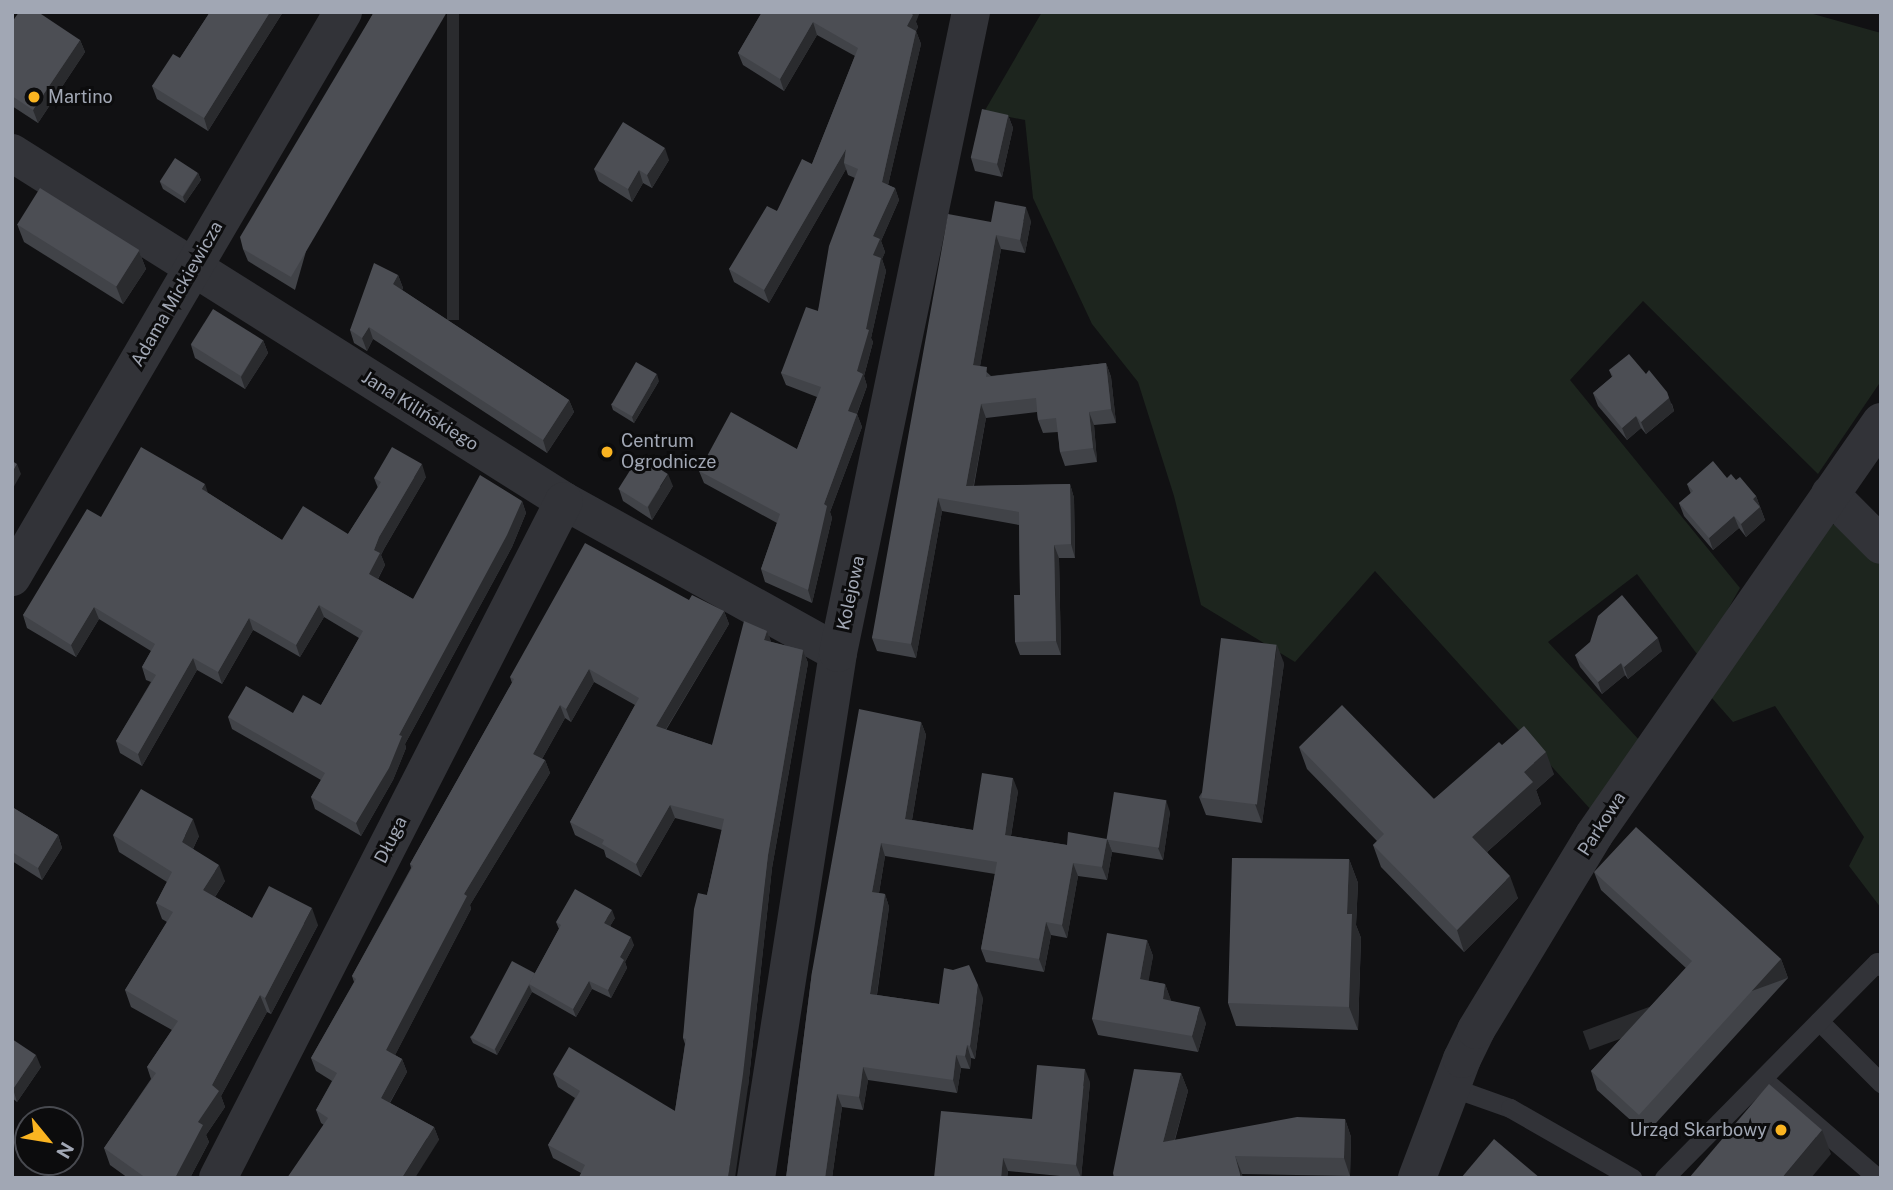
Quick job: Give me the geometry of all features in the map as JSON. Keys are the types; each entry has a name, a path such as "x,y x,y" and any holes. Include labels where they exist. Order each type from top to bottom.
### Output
{"street":[{"name":"Adama Mickiewicza","path":"12,577 343,12"},
{"name":"Kolejowa","path":"756,1178 838,653 971,12"},
{"name":"Jana Kilińskiego","path":"12,153 564,501 838,653"},
{"name":"Parkowa","path":"1417,1178 1451,1087 1476,1030 1594,835 1881,422"},
{"path":"1830,494 1881,545"},
{"name":"Długa","path":"218,1178 564,501"}],"lane":[{"path":"1664,1178 1877,962 1881,966"},
{"path":"1819,1021 1881,1083"},
{"path":"1763,1079 1873,1174"},
{"path":"1451,1087 1510,1108 1632,1178"}],"shaded area":[{"path":"1042,12 1806,12 1881,33 1881,381 1818,474 1643,301 1570,380 1740,588 1700,658 1637,574 1548,642 1642,743 1592,811 1375,571 1295,662 1201,605 1174,496 1138,382 1092,324 1033,198 1025,120 984,112"},
{"path":"1823,524 1850,526 1881,557 1881,908 1849,866 1864,837 1775,706 1733,722 1711,697"}],"building":[{"path":"19,12 38,12 80,40 33,110 12,96 12,22"},
{"path":"210,12 270,12 204,118 152,86 173,54 180,58"},
{"path":"374,12 447,12 291,277 243,249 240,237"},
{"path":"762,12 911,12 913,15 907,26 916,31 882,182 895,188 873,236 880,239 873,255 881,258 866,329 869,330 857,371 863,374 848,411 857,414 824,504 827,506 808,590 761,569 780,514 699,471 731,412 797,449 821,387 781,373 806,307 818,311 829,246 858,169 844,163 846,149 764,290 729,269 767,206 777,211 802,159 812,164 858,48 813,22 780,79 738,53"},
{"path":"982,109 1008,115 997,164 971,158"},
{"path":"623,122 665,148 647,175 639,170 628,189 594,169"},
{"path":"175,158 198,173 182,196 160,181"},
{"path":"40,188 139,250 116,286 17,224"},
{"path":"995,201 1026,207 1020,240 996,235 973,365 987,367 986,377 1106,363 1111,409 1089,412 1093,448 1060,452 1056,418 1038,420 1036,398 981,404 966,486 1070,484 1071,544 1054,545 1056,641 1015,642 1014,595 1020,595 1019,512 938,498 911,644 872,638 948,214 991,222"},
{"path":"374,263 398,275 393,284 569,400 543,440 369,327 362,338 350,330"},
{"path":"213,309 263,340 241,376 191,345"},
{"path":"1629,354 1646,374 1649,370 1669,398 1641,422 1636,416 1622,428 1593,393 1613,376 1609,370"},
{"path":"636,362 657,374 632,416 612,404"},
{"path":"141,447 205,484 202,489 282,540 303,506 348,534 381,482 374,478 392,447 422,464 379,537 374,550 380,553 369,574 413,599 480,475 522,501 507,535 399,735 402,736 389,768 356,823 311,797 325,773 228,717 246,686 293,713 303,695 321,705 363,631 319,605 296,645 249,618 218,672 193,658 138,754 116,741 156,675 142,667 155,644 94,607 71,645 23,615 87,509 101,517"},
{"path":"639,456 668,474 647,507 618,489"},
{"path":"1713,461 1727,478 1731,474 1736,480 1740,477 1756,496 1753,499 1760,507 1741,524 1734,516 1709,538 1679,503 1693,491 1687,484"},
{"path":"585,543 689,600 692,595 724,611 656,726 712,745 744,621 767,631 764,640 803,650 768,855 743,1074 728,1178 581,1178 579,1177 585,1165 548,1145 580,1091 553,1074 569,1047 675,1111 686,1039 683,1038 694,909 698,893 707,895 724,819 670,805 636,864 602,844 604,840 570,822 639,698 589,669 566,709 560,705 533,754 545,760 464,894 467,896 386,1050 402,1059 381,1098 434,1127 402,1178 287,1178 328,1118 316,1110 337,1073 311,1058 356,979 352,976 413,866 410,864 514,679 510,677"},
{"path":"1622,595 1658,638 1624,667 1621,663 1598,682 1575,655 1590,642 1598,616"},
{"path":"1221,638 1277,645 1257,805 1201,798"},
{"path":"1342,705 1434,799 1499,742 1502,745 1524,726 1546,752 1524,772 1533,782 1472,837 1510,876 1457,930 1373,845 1384,834 1299,747"},
{"path":"859,709 921,722 905,819 973,830 982,773 1013,778 1005,835 1067,845 1068,832 1107,839 1102,867 1073,863 1062,925 1046,922 1039,959 981,949 997,862 881,843 872,892 885,894 870,994 939,1004 944,968 953,970 969,965 978,985 970,1046 967,1045 965,1056 956,1055 953,1080 863,1067 859,1097 837,1094 825,1178 786,1178 812,972"},
{"path":"141,789 193,819 182,842 219,865 203,890 252,918 269,886 312,908 265,998 260,995 212,1085 219,1091 198,1122 203,1125 175,1178 146,1178 104,1148 156,1073 147,1067 178,1021 125,990 173,912 156,903 172,872 113,835"},
{"path":"1114,792 1166,800 1159,848 1106,839"},
{"path":"12,807 58,835 38,868 12,852"},
{"path":"1636,827 1781,959 1639,1115 1591,1071 1692,961 1594,872"},
{"path":"1232,858 1349,859 1347,914 1352,914 1349,1007 1228,1003"},
{"path":"575,889 612,910 604,923 631,937 620,957 624,960 608,990 589,981 573,1009 529,984 561,925 556,922"},
{"path":"1107,933 1147,940 1140,979 1165,984 1163,999 1200,1007 1192,1036 1092,1019"},
{"path":"512,961 535,973 494,1050 471,1038"},
{"path":"12,1039 36,1055 13,1089 12,1089"},
{"path":"1037,1065 1085,1069 1076,1165 1003,1158 1001,1178 934,1178 941,1111 1032,1119"},
{"path":"1134,1069 1181,1073 1163,1142 1297,1117 1345,1119 1344,1158 1235,1156 1241,1178 1114,1178"},
{"path":"1769,1084 1822,1130 1782,1178 1689,1178"},
{"path":"1494,1139 1540,1178 1461,1178"}],"place":[{"name":"Martino","path":"34,97"},
{"name":"Centrum Ogrodnicze","path":"607,452"},
{"name":"Urząd Skarbowy","path":"1781,1130"}]}
